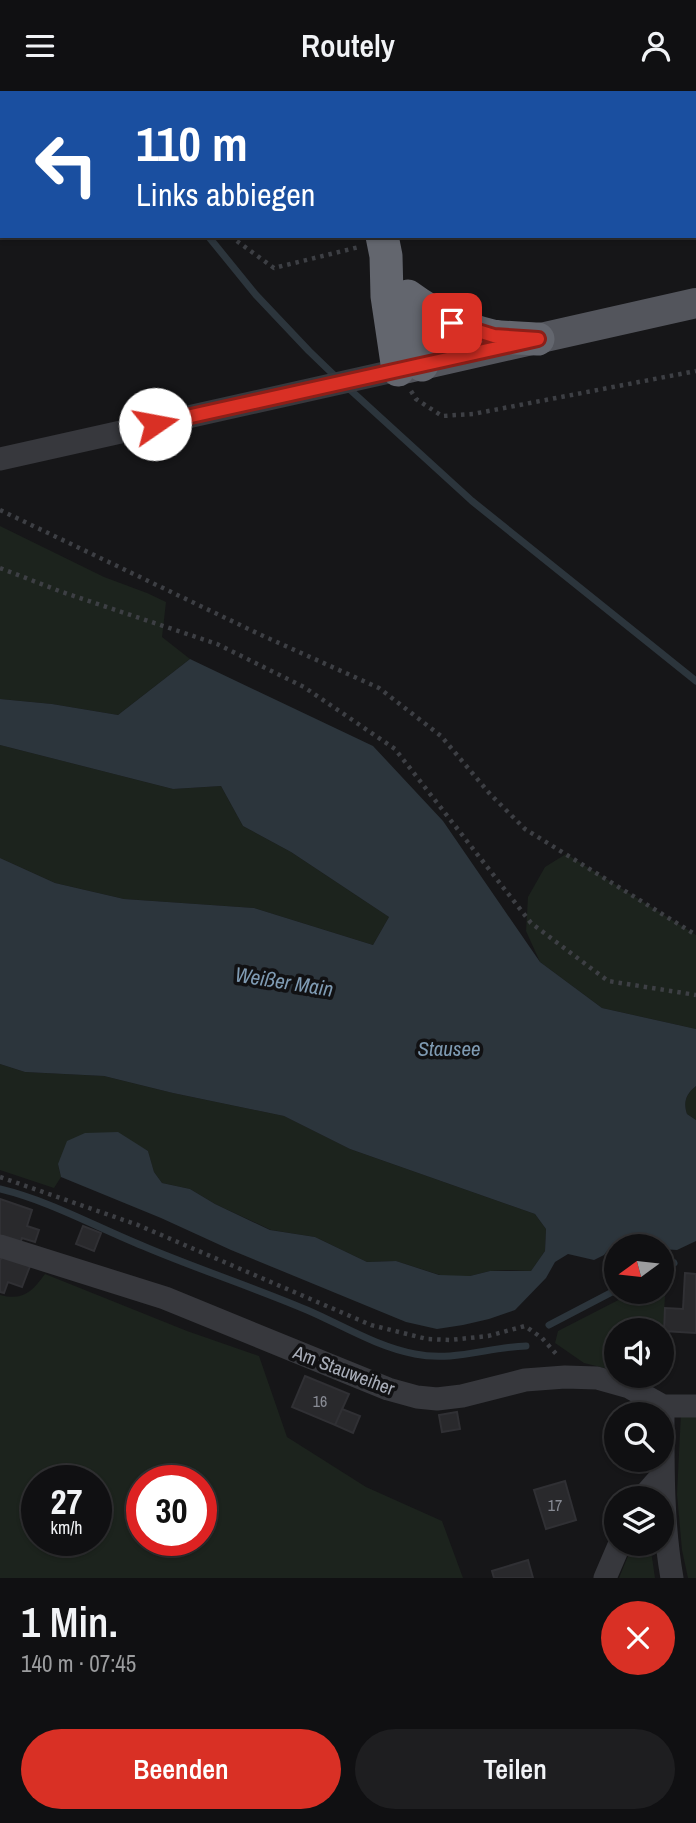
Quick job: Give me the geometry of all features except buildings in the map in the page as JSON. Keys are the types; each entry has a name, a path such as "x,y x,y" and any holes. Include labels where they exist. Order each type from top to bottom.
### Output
{"highway":[{"path":"384,245 408,296 410,367"},
{"path":"384,245 387,296 410,367"},
{"path":"408,296 431,313 452,323 494,336 538,339"}],"main road":[{"path":"410,367 696,303"}],"street":[{"path":"0,459 410,367"},
{"name":"Am Stauweiher","path":"0,1246 165,1298 388,1389 416,1397 437,1399 462,1396 525,1381 565,1377 597,1378 629,1387 656,1402"},
{"name":"Am Stauweiher","path":"674,1406 696,1406"},
{"path":"652,1486 663,1474"},
{"path":"663,1474 667,1548 672,1578"},
{"path":"605,1578 614,1556"}],"path":[{"path":"233,238 274,268 384,245"},
{"path":"410,367 416,399 442,416 473,414 696,371"},
{"path":"0,510 246,628 379,688 441,736 490,793 526,829 696,935"},
{"path":"0,568 62,592 218,644 304,687 396,749 531,923 608,981 696,995"},
{"path":"0,1177 138,1226 371,1325 427,1339 450,1340 488,1336 525,1326 542,1338 560,1359 565,1377"}],"shaded area":[{"path":"0,526 104,577 166,602 162,637 190,659 118,715 0,699"},
{"path":"0,745 173,789 221,786 243,826 291,852 389,917 373,945 254,908 124,899 55,883 0,858"},
{"path":"566,854 696,935 696,1029 602,1008 540,962 526,931 528,897 545,867"},
{"path":"0,1064 25,1072 104,1076 284,1116 350,1149 535,1214 546,1229 545,1251 531,1271 490,1271 470,1276 443,1276 396,1261 367,1262 315,1237 271,1230 190,1189 162,1183 154,1172 148,1151 133,1143 58,1164 61,1177 54,1188 0,1170"},
{"path":"696,1086 696,1120 687,1114 685,1102"},
{"path":"45,1274 187,1331 259,1356 287,1437 366,1487 442,1521 463,1578 0,1578 0,1295 15,1297 31,1290"},
{"path":"611,1304 665,1304 664,1318 604,1318 604,1368 584,1363 555,1343 558,1331"},
{"path":"696,1412 696,1578 688,1578 682,1550 677,1494 681,1413"},
{"path":"628,1556 652,1556 655,1578 619,1578"}],"water":[{"name":"Stausee","path":"190,659 373,746 443,821 540,962 602,1008 696,1029 696,1086 688,1095 685,1106 687,1114 696,1120 696,1241 674,1250 674,1234 604,1234 604,1255 594,1260 568,1254 555,1262 546,1278 515,1310 489,1319 437,1329 406,1322 61,1177 58,1164 67,1141 85,1133 118,1132 148,1151 154,1172 162,1183 190,1189 270,1230 315,1237 367,1262 396,1261 439,1275 470,1276 490,1271 531,1271 545,1251 546,1229 535,1214 350,1149 284,1116 104,1076 25,1072 0,1064 0,858 55,883 124,899 254,908 373,945 389,917 291,852 243,826 221,786 173,789 0,745 0,699 118,715"}],"waterway":[{"path":"210,238 256,295 337,378"},
{"path":"346,386 472,501 696,681"},
{"path":"0,1189 55,1207 143,1246 287,1302 401,1351 443,1356 526,1346"},
{"path":"549,1325 604,1296"}],"route":[{"path":"155,424 538,339 494,336 452,323"}],"water label":[{"name":"Weißer Main","path":"284,982"}]}
